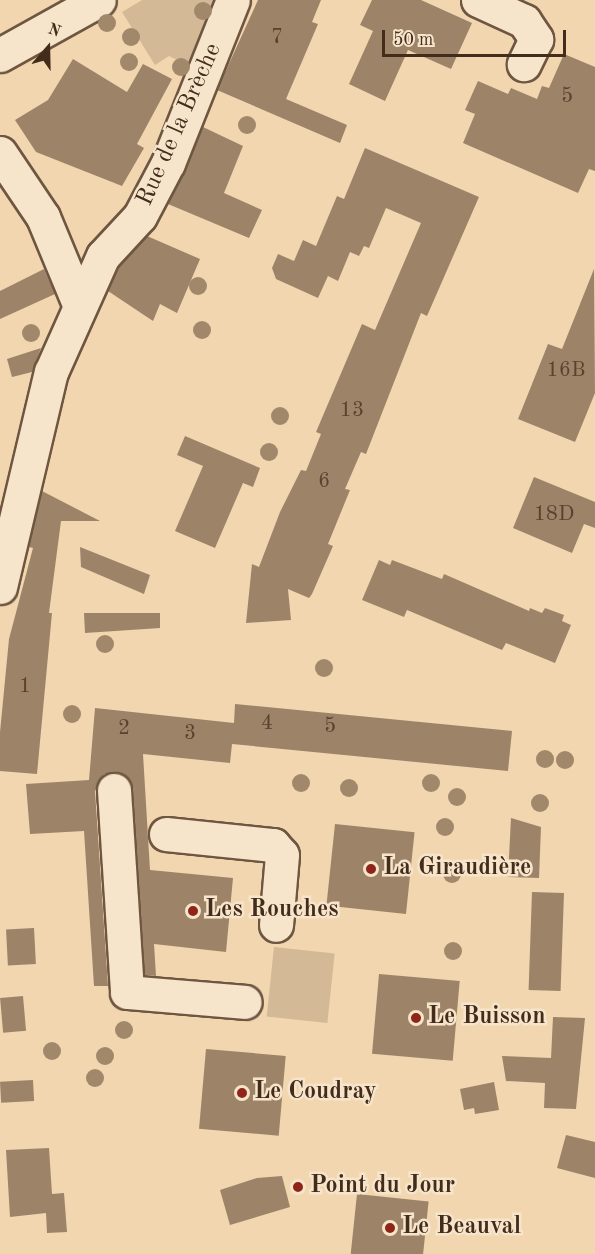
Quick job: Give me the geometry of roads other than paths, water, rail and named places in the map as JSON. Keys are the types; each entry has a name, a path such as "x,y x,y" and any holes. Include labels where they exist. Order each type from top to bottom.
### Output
{"street":[{"path":"0,55 99,0"},
{"name":"Rue de la Brèche","path":"0,587 13,466 51,372 68,340 79,304 103,256 140,216 168,163 234,0"},
{"path":"478,0 524,21 536,39 524,64"},
{"path":"0,153 43,217 79,304"},
{"path":"43,217 79,246 103,256"},
{"path":"114,790 127,992 245,1002"},
{"path":"166,834 273,845 282,855 276,926"}],"place":[{"name":"La Giraudière","path":"371,869"},
{"name":"Les Rouches","path":"193,911"},
{"name":"Le Buisson","path":"416,1018"},
{"name":"Le Coudray","path":"242,1093"},
{"name":"Point du Jour","path":"298,1187"},
{"name":"Le Beauval","path":"390,1228"}]}
